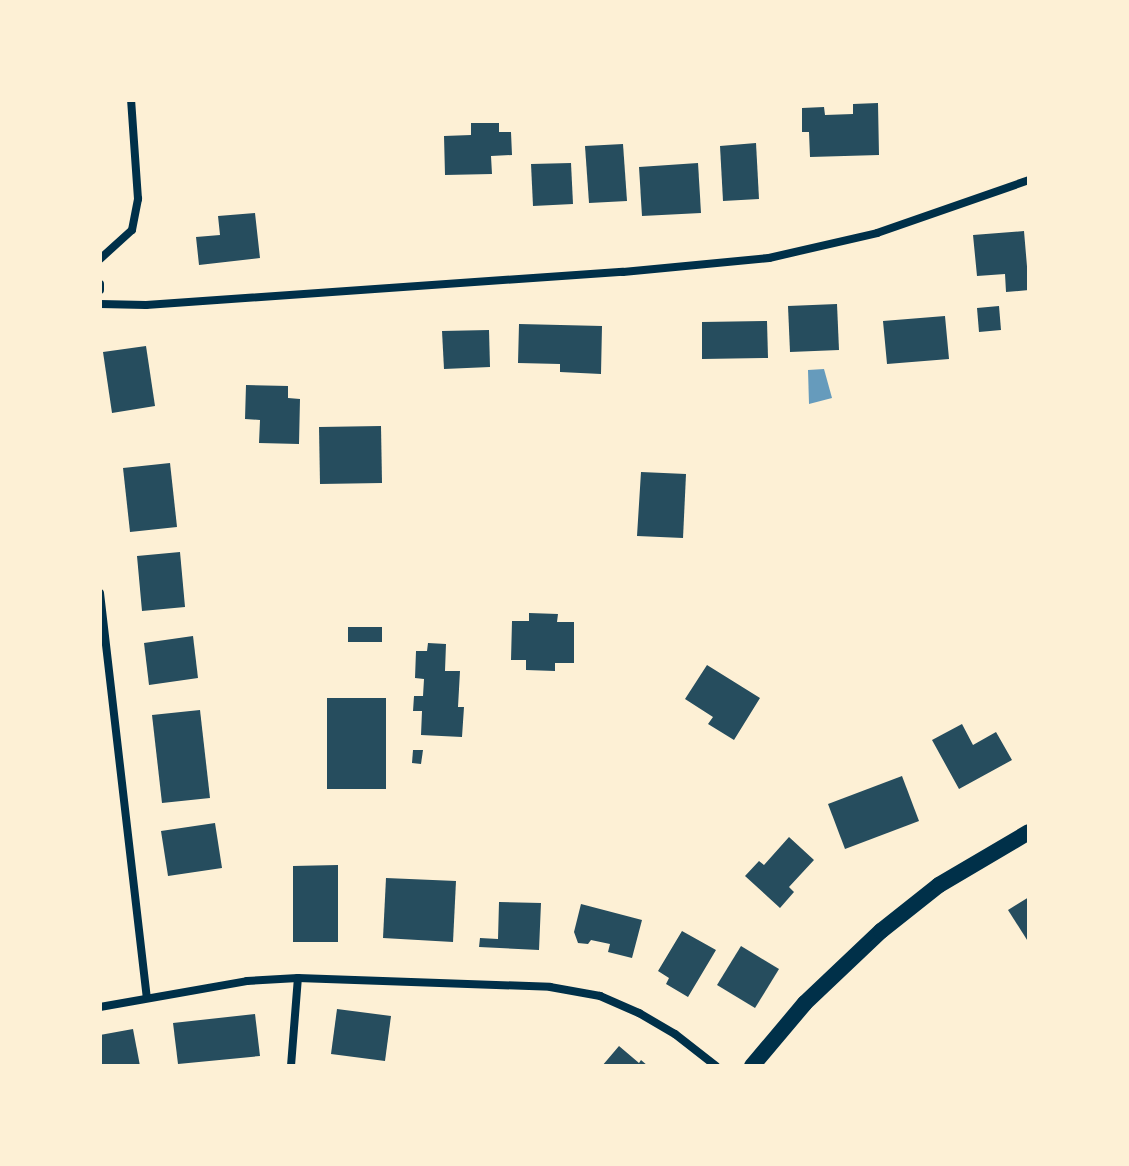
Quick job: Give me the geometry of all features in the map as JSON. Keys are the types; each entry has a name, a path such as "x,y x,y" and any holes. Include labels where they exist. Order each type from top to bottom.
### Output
{"main road":[{"path":"752,1066 805,1003 881,931 939,885 1029,832"}],"street":[{"path":"100,259 132,230 138,199 131,100"},
{"path":"100,304 146,305 577,276 769,258 877,233 1029,180"},
{"path":"100,593 147,997"},
{"path":"291,1066 298,978"},
{"path":"100,1007 247,981 298,978 550,987 600,996 675,1034 716,1066"}],"water":[{"path":"824,369 832,398 809,404 808,370"}],"building":[{"path":"878,103 879,155 810,157 809,132 802,132 802,108 824,107 825,115 853,114 853,104"},
{"path":"471,123 499,123 499,132 511,132 512,155 491,156 492,174 445,175 444,136 471,135"},
{"path":"756,143 759,199 723,201 720,146"},
{"path":"623,144 627,201 589,203 585,146"},
{"path":"571,163 573,204 533,206 531,164"},
{"path":"698,163 701,213 642,216 639,167"},
{"path":"255,213 260,258 199,265 196,237 220,235 218,216"},
{"path":"1024,231 1029,290 1006,292 1005,274 977,276 973,235"},
{"path":"837,304 839,350 790,352 788,306"},
{"path":"999,306 1001,330 979,332 977,308"},
{"path":"945,316 949,359 887,364 883,321"},
{"path":"767,321 768,358 702,359 702,322"},
{"path":"519,324 602,326 601,374 560,372 560,364 518,363"},
{"path":"489,330 490,367 444,369 442,331"},
{"path":"146,346 155,406 112,413 103,352"},
{"path":"246,385 288,386 288,398 300,399 299,444 259,443 260,420 245,419"},
{"path":"381,426 382,483 320,484 319,427"},
{"path":"170,463 177,527 130,532 123,468"},
{"path":"641,472 686,474 683,538 637,536"},
{"path":"180,552 185,607 142,611 137,556"},
{"path":"529,613 558,614 557,622 574,622 574,663 555,663 555,671 526,670 526,660 511,660 512,621 529,621"},
{"path":"348,627 382,627 382,642 348,642"},
{"path":"193,636 198,678 149,685 144,643"},
{"path":"428,643 446,644 445,671 460,671 458,707 464,707 462,737 421,735 422,711 413,711 414,696 423,696 424,679 415,678 416,651 427,651"},
{"path":"707,665 760,698 734,740 708,724 713,717 685,699"},
{"path":"327,698 386,698 386,789 327,789"},
{"path":"200,710 210,798 162,803 152,715"},
{"path":"962,724 973,745 996,732 1012,760 959,789 932,740"},
{"path":"413,750 423,750 421,764 412,763"},
{"path":"902,776 919,821 845,849 828,804"},
{"path":"215,823 222,868 168,876 161,831"},
{"path":"789,837 814,860 789,887 794,892 780,908 745,876 759,861 764,865"},
{"path":"338,865 338,942 293,942 293,866"},
{"path":"386,878 456,881 453,942 383,938"},
{"path":"1029,897 1029,943 1008,910"},
{"path":"499,902 541,903 539,950 479,947 480,938 498,939"},
{"path":"581,904 642,920 632,958 608,952 610,944 591,940 588,944 578,943 574,932"},
{"path":"682,931 716,950 688,997 666,984 669,978 658,971"},
{"path":"741,946 779,969 755,1008 717,985"},
{"path":"337,1009 391,1016 385,1061 331,1054"},
{"path":"255,1014 260,1056 178,1064 173,1023"},
{"path":"133,1029 140,1066 100,1066 100,1035"},
{"path":"619,1046 639,1063 641,1060 648,1066 602,1066"}]}
